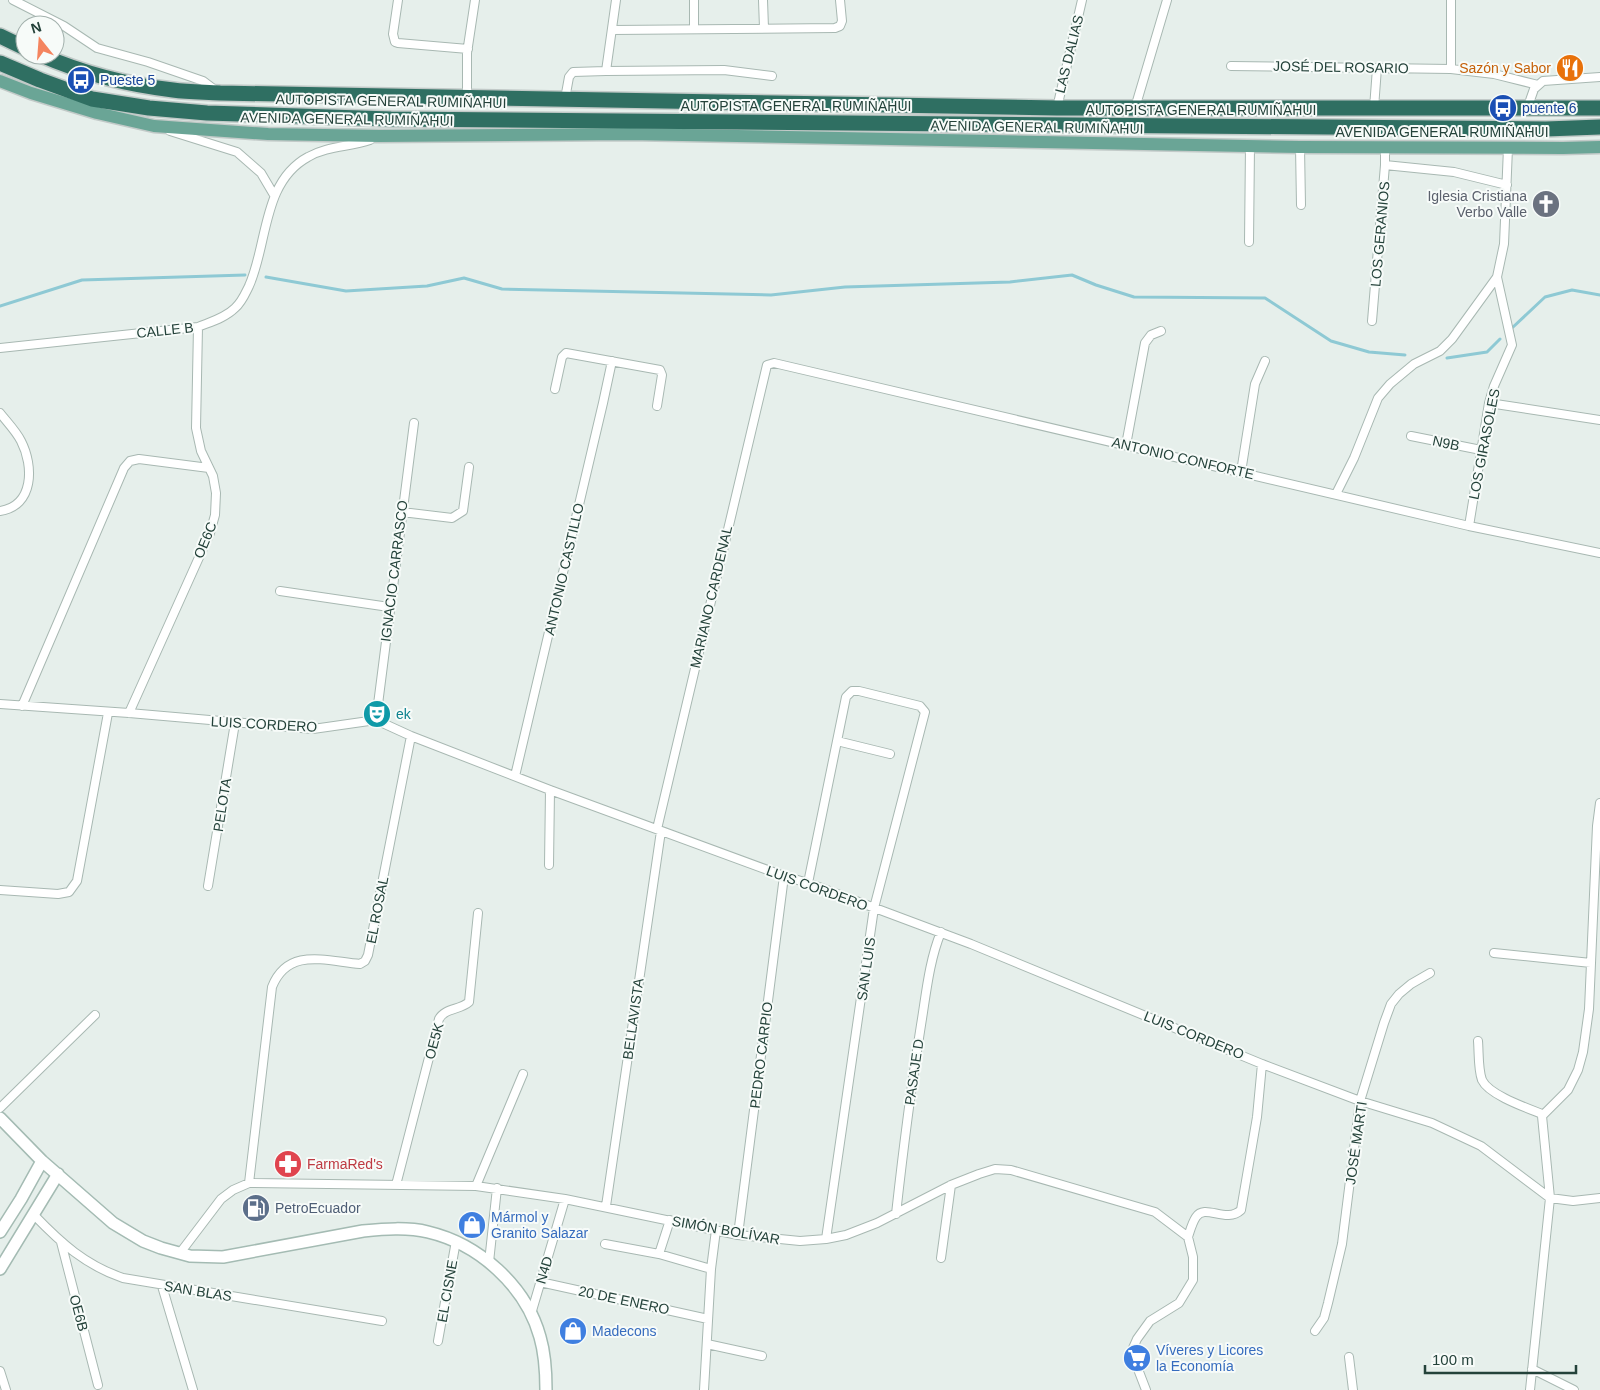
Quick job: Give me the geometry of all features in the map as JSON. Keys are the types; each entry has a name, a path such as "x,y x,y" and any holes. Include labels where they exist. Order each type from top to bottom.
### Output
{"highway":[{"path":"0,36 15,43"},
{"name":"AUTOPISTA GENERAL RUMIÑAHUI","path":"0,63 92,99 149,108 207,113 401,119 1546,129 1600,127"},
{"name":"AUTOPISTA GENERAL RUMIÑAHUI","path":"65,64 133,82 173,90 220,93 1056,108 1600,108"}],"main road":[{"name":"AVENIDA GENERAL RUMIÑAHUI","path":"0,81 30,93 97,113 154,126 268,134 379,136 629,134 1300,147 1600,147"},
{"path":"0,1118 42,1161 113,1223 143,1241 190,1256 223,1257 383,1229 405,1229 426,1232 456,1241 489,1262 519,1292 531,1314 543,1348 546,1390"},
{"path":"0,1232 42,1161"},
{"path":"0,1269 58,1174"}],"street":[{"path":"13,0 64,26 97,48 148,62 203,81 220,93"},
{"path":"398,0 393,34 395,42 468,49"},
{"path":"467,98 468,49 475,0"},
{"path":"606,71 616,0"},
{"path":"694,0 694,28"},
{"path":"764,0 764,28"},
{"path":"612,30 835,28 840,26 842,21 840,0"},
{"name":"LAS DALIAS","path":"1056,108 1082,0"},
{"path":"1135,108 1167,0"},
{"path":"1451,0 1451,69"},
{"name":"JOSÉ DEL ROSARIO","path":"1231,66 1451,69 1494,74 1538,84"},
{"path":"1374,108 1377,68"},
{"path":"565,99 569,77 573,72 724,70 772,76"},
{"path":"1527,109 1538,84 1543,81 1600,77"},
{"path":"154,126 237,152 261,173 274,195"},
{"name":"CALLE B","path":"0,348 198,327 228,315 244,297 254,274 274,195 288,172 307,157 332,147 368,141 379,136"},
{"path":"1249,242 1250,146"},
{"name":"LOS GERANIOS","path":"1372,321 1386,165 1384,146"},
{"path":"1300,147 1301,205"},
{"name":"LOS GIRASOLES","path":"1336,494 1354,458 1378,398 1390,384 1414,364 1440,351 1452,339 1497,277 1504,244 1508,148"},
{"path":"1386,165 1454,172 1507,185"},
{"name":"LOS GIRASOLES","path":"1469,526 1489,403 1494,386 1512,345 1497,277"},
{"name":"OE6C","path":"130,713 210,533 215,515 216,494 213,476 201,451 196,428 198,327"},
{"path":"1126,445 1145,343 1150,335 1161,331"},
{"path":"555,388 562,356 566,353 612,361 660,370 662,374 657,406"},
{"name":"ANTONIO CASTILLO","path":"515,776 612,361"},
{"path":"1241,472 1255,384 1265,361"},
{"name":"ANTONIO CONFORTE","path":"766,365 774,363 1469,526 1600,552"},
{"name":"MARIANO CARDENAL","path":"659,830 766,365"},
{"path":"1489,403 1600,420"},
{"path":"0,413 21,440 30,469 29,482 19,503 0,511"},
{"name":"IGNACIO CARRASCO","path":"376,720 414,423"},
{"name":"N9B","path":"1411,436 1481,450"},
{"path":"22,706 124,468 130,461 139,459 209,468"},
{"path":"402,512 452,518 463,510 469,467"},
{"path":"280,591 389,608"},
{"name":"SAN LUIS","path":"826,1239 874,908 925,712 920,706 859,691 852,691 846,697 837,741"},
{"name":"LUIS CORDERO","path":"0,704 313,729 376,720 411,736 550,790 941,932 1262,1064 1360,1101 1432,1123 1481,1146 1550,1198"},
{"path":"0,890 58,894 69,892 78,881 108,712"},
{"name":"PELOTA","path":"208,886 235,723"},
{"name":"EL ROSAL","path":"250,1183 272,988 277,975 285,966 298,961 311,959 360,964 365,961 368,955 411,736"},
{"path":"808,883 837,741 890,754"},
{"path":"549,865 550,790"},
{"path":"1542,1114 1568,1090 1578,1070 1583,1052 1589,1009 1597,826 1600,803"},
{"name":"BELLAVISTA","path":"606,1206 659,830"},
{"name":"PEDRO CARPIO","path":"738,1235 784,876"},
{"name":"OE5K","path":"396,1185 439,1018 442,1014 464,1007 469,1002 478,913"},
{"name":"PASAJE D","path":"896,1214 916,1056 931,968 941,932"},
{"path":"1494,954 1591,964"},
{"name":"JOSÉ MARTI","path":"1314,1330 1324,1318 1342,1244 1360,1101 1391,1004 1405,989 1430,973"},
{"path":"0,1108 94,1015"},
{"path":"1478,1041 1481,1078 1484,1083 1493,1091 1542,1114"},
{"path":"1146,1390 1136,1364 1133,1348 1150,1321 1179,1303 1193,1280 1193,1257 1188,1237 1196,1216 1205,1212 1231,1216 1241,1210 1257,1116 1262,1064"},
{"path":"476,1186 523,1074"},
{"path":"1530,1390 1550,1198 1542,1114"},
{"name":"SIMÓN BOLÍVAR","path":"180,1253 221,1200 233,1190 250,1183 476,1186 497,1188 606,1206 738,1235 800,1242 846,1235 878,1223 951,1185 995,1169 1011,1170 1155,1212 1188,1237"},
{"path":"941,1258 951,1185"},
{"path":"489,1262 497,1188"},
{"path":"1550,1198 1572,1201 1600,1198"},
{"name":"N4D","path":"531,1314 565,1199"},
{"name":"SAN BLAS","path":"34,1215 60,1242 105,1272 123,1278 162,1286 382,1321"},
{"path":"659,1254 670,1220"},
{"path":"704,1390 711,1269 716,1230"},
{"name":"EL CISNE","path":"438,1341 456,1241"},
{"name":"OE6B","path":"60,1242 98,1384"},
{"path":"605,1244 659,1254 711,1269"},
{"name":"20 DE ENERO","path":"540,1282 708,1319"},
{"path":"162,1286 193,1390"},
{"path":"707,1344 762,1356"},
{"path":"1349,1357 1353,1390"},
{"path":"1532,1369 1574,1390"},
{"path":"0,1371 6,1390"}],"waterway":[{"path":"0,306 82,280 245,275"},
{"path":"266,277 346,291 427,286 464,278 502,289 771,295 845,287 1010,282 1072,275 1134,297 1265,298 1331,341 1369,352 1405,355"},
{"path":"1512,328 1545,297 1572,290 1600,295"},
{"path":"1447,358 1487,352 1500,339"}],"place":[{"name":"Sazón y Sabor","path":"1570,68"},
{"name":"Pueste 5","path":"81,80"},
{"name":"puente 6","path":"1503,108"},
{"name":"Iglesia Cristiana Verbo Valle","path":"1546,204"},
{"name":"ek","path":"377,714"},
{"name":"FarmaRed's","path":"288,1164"},
{"name":"PetroEcuador","path":"256,1208"},
{"name":"Mármol y Granito Salazar","path":"472,1225"},
{"name":"Madecons","path":"573,1331"},
{"name":"Víveres y Licores la Economía","path":"1137,1358"}]}
